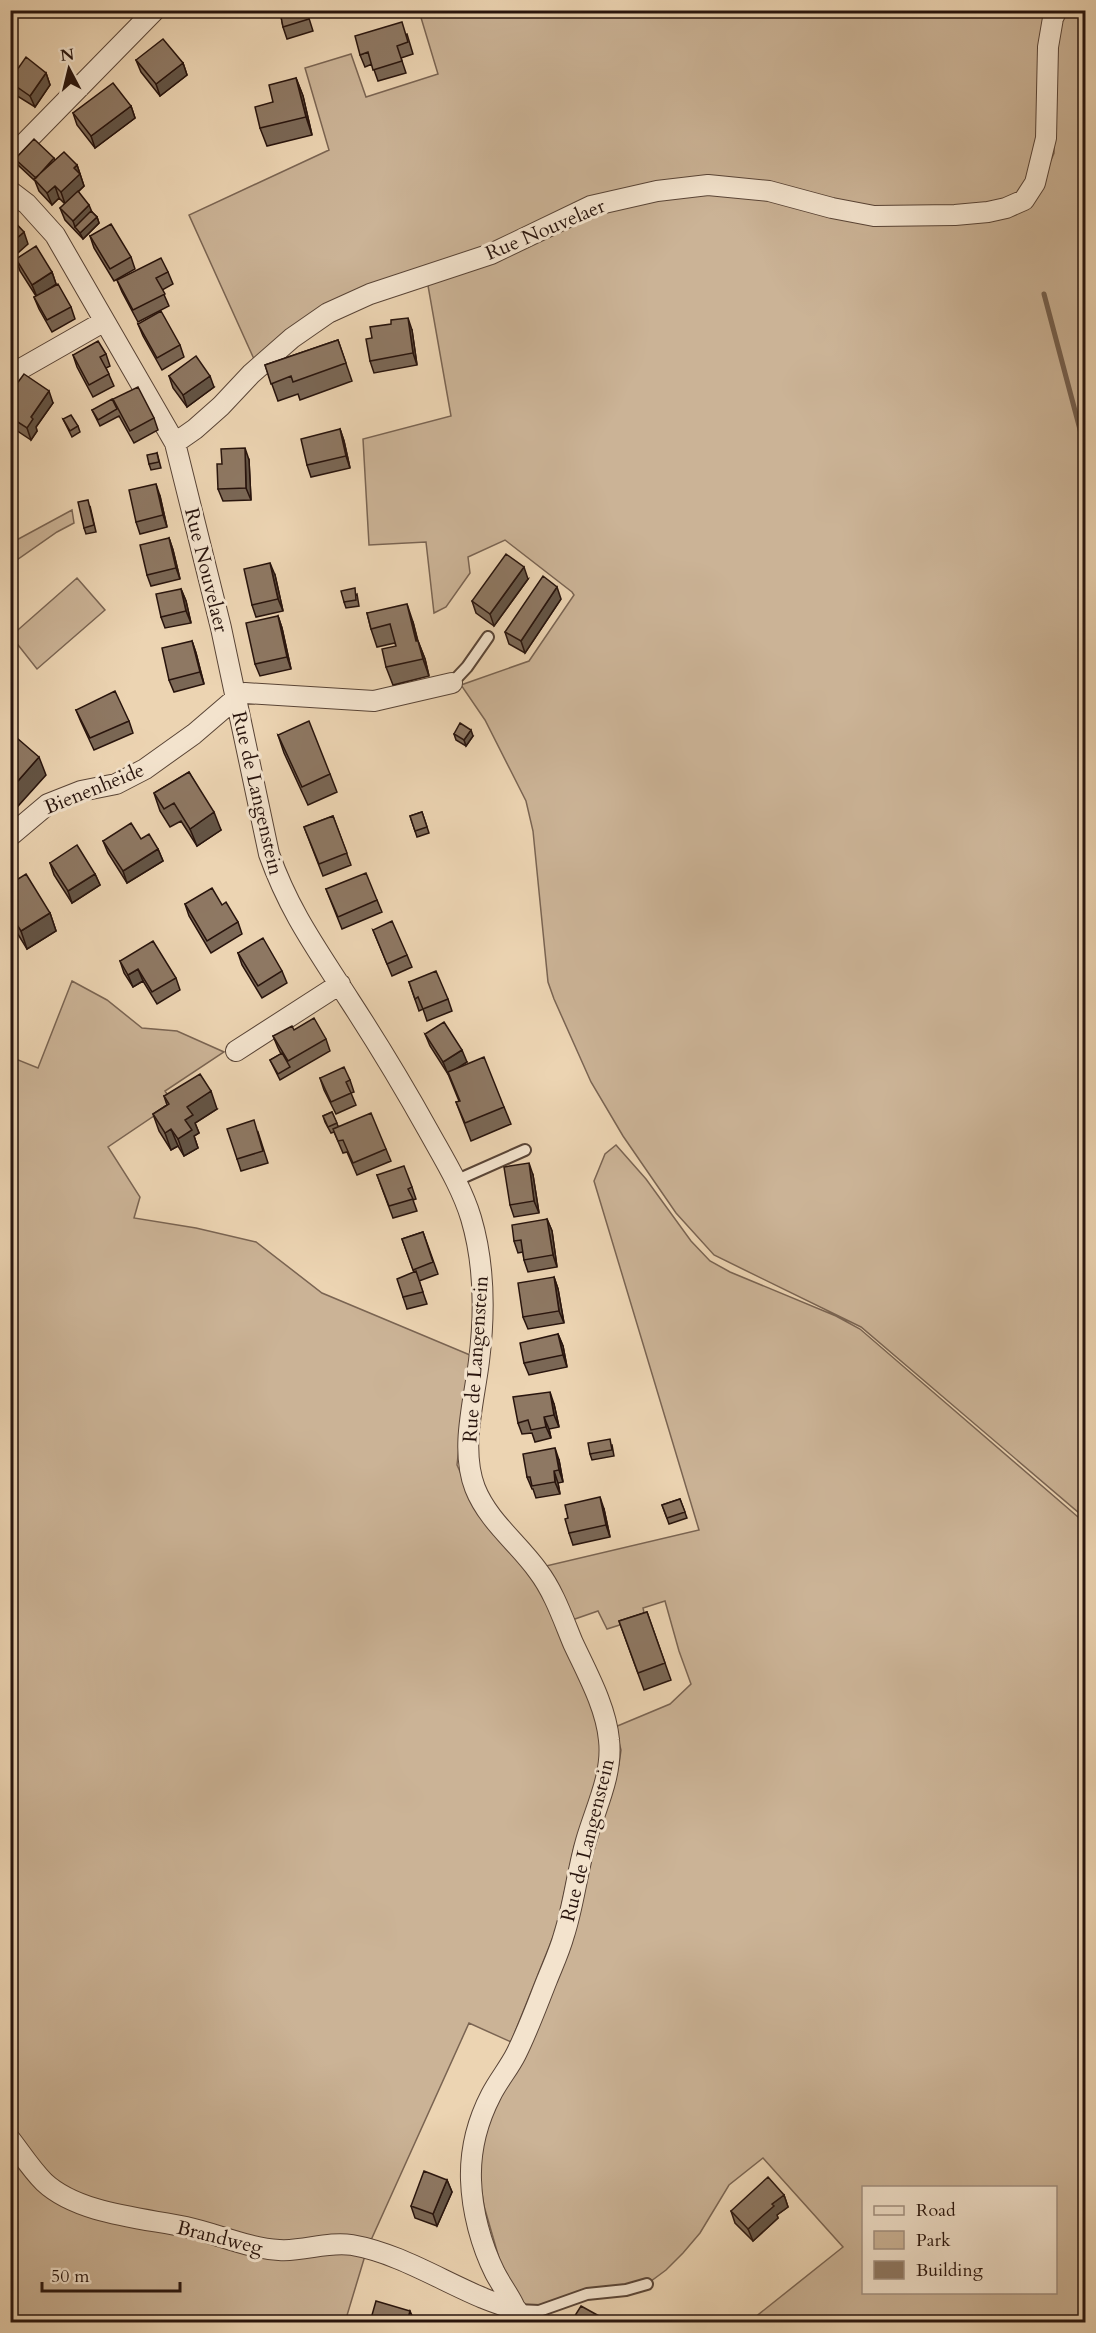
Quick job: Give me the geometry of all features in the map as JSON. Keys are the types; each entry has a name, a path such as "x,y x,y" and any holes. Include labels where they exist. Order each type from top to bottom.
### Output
{"street":[{"path":"10,158 155,10"},
{"name":"Rue Nouvelaer","path":"174,443 195,429 221,406 251,374 292,338 328,313 370,294 491,254 591,206 657,191 708,185 769,191 874,216 955,215 988,212 1006,208 1024,200 1035,183 1046,138 1048,48 1053,18 1057,10"},
{"name":"Rue Nouvelaer","path":"10,191 27,204 55,235 174,443 221,628 236,698"},
{"path":"10,375 103,322"},
{"name":"Rue de Langenstein","path":"452,683 374,701 343,701 262,693 245,693 236,698 269,854 280,883 296,918 394,1069 455,1180 469,1212 482,1263 482,1323 469,1440 469,1461 473,1483 481,1501 496,1523 541,1575 556,1602 599,1702 609,1738 610,1756 606,1776 586,1842 564,1938 515,2056 491,2095 472,2149 471,2178 474,2207 482,2238 493,2270 519,2316"},
{"name":"Bienenheide","path":"10,836 48,804 81,791 116,784 145,769 194,734 236,698"},
{"path":"236,1051 339,984"},
{"name":"Brandweg","path":"10,2139 45,2182 77,2201 144,2221 186,2227 256,2248 283,2251 341,2245 367,2249 419,2268 519,2316"}],"lane":[{"path":"452,683 489,637"},
{"path":"455,1180 525,1150"},
{"path":"519,2316 587,2295 626,2290 647,2284"}],"green space":[{"path":"419,11 1049,11 1037,143 1022,191 995,206 874,212 707,180 489,248 254,359 189,215 329,150 305,68 351,54 366,97 438,74"},
{"path":"1065,11 1085,11 1085,1518 861,1327 714,1255 676,1213 623,1136 591,1082 548,982 533,831 526,801 485,720 461,685 529,661 574,595 505,540 468,557 470,573 446,607 434,613 426,542 369,545 363,439 451,416 427,280 575,217 708,190 966,223 998,220 1017,213 1034,199 1054,153 1055,50"},
{"path":"72,510 74,523 11,564 11,543"},
{"path":"77,578 105,610 37,669 11,636"},
{"path":"72,981 107,1000 142,1028 177,1031 224,1052 165,1091 173,1103 108,1147 140,1197 134,1218 196,1228 256,1242 322,1293 470,1355 457,1465 472,1498 541,1586 604,1731 599,1783 574,1847 557,1927 511,2042 469,2023 367,2249 345,2322 11,2322 11,1057 38,1068"},
{"path":"616,1145 646,1179 691,1241 710,1261 730,1272 836,1316 860,1329 1085,1523 1085,2322 749,2322 843,2247 763,2158 729,2185 700,2233 666,2270 647,2284 539,2306 520,2305 503,2272 484,2206 479,2174 484,2133 593,1844 619,1764 621,1750 615,1727 670,1704 691,1684 665,1601 643,1608 645,1617 607,1629 598,1611 572,1620 546,1566 699,1530 594,1181 605,1154"}],"building":[{"path":"306,10 309,19 283,27 280,12"},
{"path":"402,22 408,42 397,46 402,61 373,70 368,52 360,55 355,36"},
{"path":"163,39 183,63 156,84 136,60"},
{"path":"26,57 46,73 30,96 10,82"},
{"path":"296,78 306,117 260,128 255,107 273,102 269,85"},
{"path":"113,83 131,106 91,136 73,113"},
{"path":"34,139 54,158 36,178 15,159"},
{"path":"64,152 77,165 74,168 80,174 61,192 55,186 47,193 34,179"},
{"path":"78,191 89,205 73,221 60,208"},
{"path":"91,211 97,217 80,233 75,227"},
{"path":"10,217 24,232 10,244"},
{"path":"111,224 131,257 110,269 90,236"},
{"path":"36,246 52,272 32,285 16,259"},
{"path":"161,258 168,272 156,278 165,294 133,310 117,280"},
{"path":"58,284 71,307 47,320 34,297"},
{"path":"161,311 180,345 157,358 138,324"},
{"path":"408,318 413,353 370,361 366,339 372,338 370,327 391,324 391,320"},
{"path":"338,340 346,363 293,382 291,376 271,384 265,365"},
{"path":"98,341 106,354 100,357 109,374 89,385 73,355"},
{"path":"196,356 210,376 183,395 169,376"},
{"path":"24,374 49,391 31,417 33,419 27,428 10,417 10,393"},
{"path":"138,387 154,418 130,431 113,399"},
{"path":"112,399 117,409 98,420 92,410"},
{"path":"71,415 78,426 70,431 63,419"},
{"path":"340,429 346,456 307,465 301,439"},
{"path":"245,448 246,488 218,489 217,464 222,464 221,449"},
{"path":"157,453 159,462 149,464 147,455"},
{"path":"156,484 163,515 136,522 129,490"},
{"path":"88,500 94,525 84,528 78,502"},
{"path":"169,538 176,568 147,575 140,545"},
{"path":"506,554 524,567 490,614 472,601"},
{"path":"270,563 278,599 252,605 244,569"},
{"path":"543,576 557,587 521,641 505,632"},
{"path":"355,588 356,600 344,602 341,591"},
{"path":"181,589 186,611 161,617 156,594"},
{"path":"407,604 423,659 386,667 382,649 396,646 390,624 371,629 367,613"},
{"path":"278,616 287,657 255,664 246,623"},
{"path":"192,641 200,672 169,680 162,648"},
{"path":"115,691 129,721 90,738 76,710"},
{"path":"309,721 330,774 302,787 278,735"},
{"path":"460,723 471,730 464,740 454,734"},
{"path":"10,732 39,757 10,790"},
{"path":"189,772 214,812 190,829 174,803 164,809 154,793"},
{"path":"422,812 427,827 415,831 410,816"},
{"path":"333,816 347,853 319,864 304,827"},
{"path":"131,823 141,839 149,834 158,849 123,871 103,841"},
{"path":"77,845 95,874 68,891 50,863"},
{"path":"366,873 377,900 338,917 326,889"},
{"path":"26,874 50,913 21,931 10,914 10,884"},
{"path":"212,888 222,905 226,902 238,922 207,941 185,904"},
{"path":"392,921 407,955 387,964 373,930"},
{"path":"263,938 282,971 258,986 238,953"},
{"path":"153,941 176,978 152,992 138,969 128,975 120,961"},
{"path":"436,971 448,999 423,1009 418,997 415,999 409,982"},
{"path":"314,1018 326,1039 288,1061 273,1036 292,1026 294,1030"},
{"path":"444,1022 462,1050 443,1062 425,1034"},
{"path":"282,1053 290,1067 278,1074 270,1060"},
{"path":"484,1057 504,1107 465,1123 456,1102 460,1101 448,1072"},
{"path":"344,1067 350,1080 346,1082 351,1093 331,1102 320,1078"},
{"path":"200,1074 211,1091 187,1107 193,1115 185,1120 192,1130 178,1139 171,1129 165,1133 153,1114 169,1104 164,1096"},
{"path":"332,1112 337,1123 328,1127 323,1116"},
{"path":"371,1113 386,1149 353,1163 343,1140 338,1141 333,1129"},
{"path":"254,1120 263,1151 237,1159 227,1129"},
{"path":"529,1163 534,1201 510,1205 504,1167"},
{"path":"404,1166 412,1187 408,1189 413,1199 389,1206 377,1175"},
{"path":"547,1219 553,1255 524,1260 521,1240 514,1241 512,1225"},
{"path":"423,1232 433,1262 413,1270 402,1239"},
{"path":"416,1271 423,1292 403,1297 397,1279"},
{"path":"554,1277 559,1311 523,1317 518,1283"},
{"path":"558,1334 563,1355 524,1363 520,1343"},
{"path":"550,1392 554,1415 544,1417 546,1427 531,1430 528,1420 518,1423 513,1397"},
{"path":"610,1439 612,1450 590,1454 588,1443"},
{"path":"555,1448 559,1470 554,1471 555,1482 532,1486 530,1477 527,1477 523,1454"},
{"path":"600,1497 606,1525 569,1533 565,1519 568,1518 565,1505"},
{"path":"680,1499 685,1512 667,1518 662,1505"},
{"path":"647,1612 665,1663 638,1673 619,1621"},
{"path":"424,2171 447,2180 433,2214 411,2206"},
{"path":"768,2177 784,2195 748,2229 731,2211"},
{"path":"376,2301 410,2311 407,2322 370,2322"},
{"path":"581,2306 610,2322 571,2322"}],"waterway":[{"path":"1044,294 1086,452"}]}
